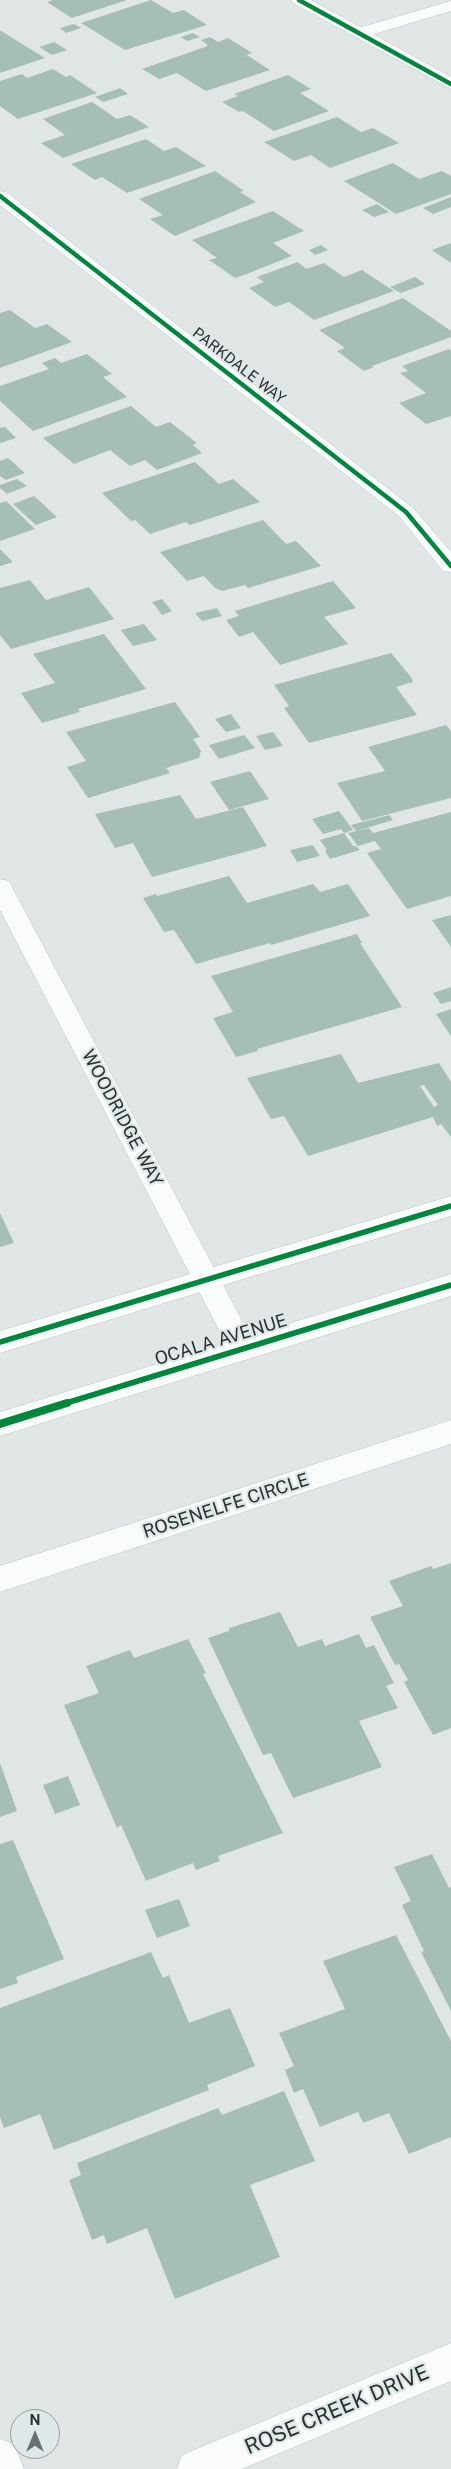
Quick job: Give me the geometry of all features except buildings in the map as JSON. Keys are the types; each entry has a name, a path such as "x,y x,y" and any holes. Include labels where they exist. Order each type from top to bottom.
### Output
{"street":[{"path":"300,0 451,84"},
{"path":"360,33 451,6"},
{"name":"PARKDALE WAY","path":"0,196 406,512 451,566"},
{"name":"WOODRIDGE WAY","path":"0,888 243,1349"},
{"path":"0,1342 451,1206"},
{"name":"OCALA AVENUE","path":"0,1424 451,1285"},
{"name":"ROSENELFE CIRCLE","path":"0,1579 451,1432"},
{"name":"ROSE CREEK DRIVE","path":"196,2469 451,2362"},
{"path":"0,2458 5,2469"}],"cycle path":[{"path":"299,0 451,84"},
{"path":"0,196 406,512 451,566"},
{"path":"0,1342 451,1206"},
{"path":"0,1424 451,1285"}]}
